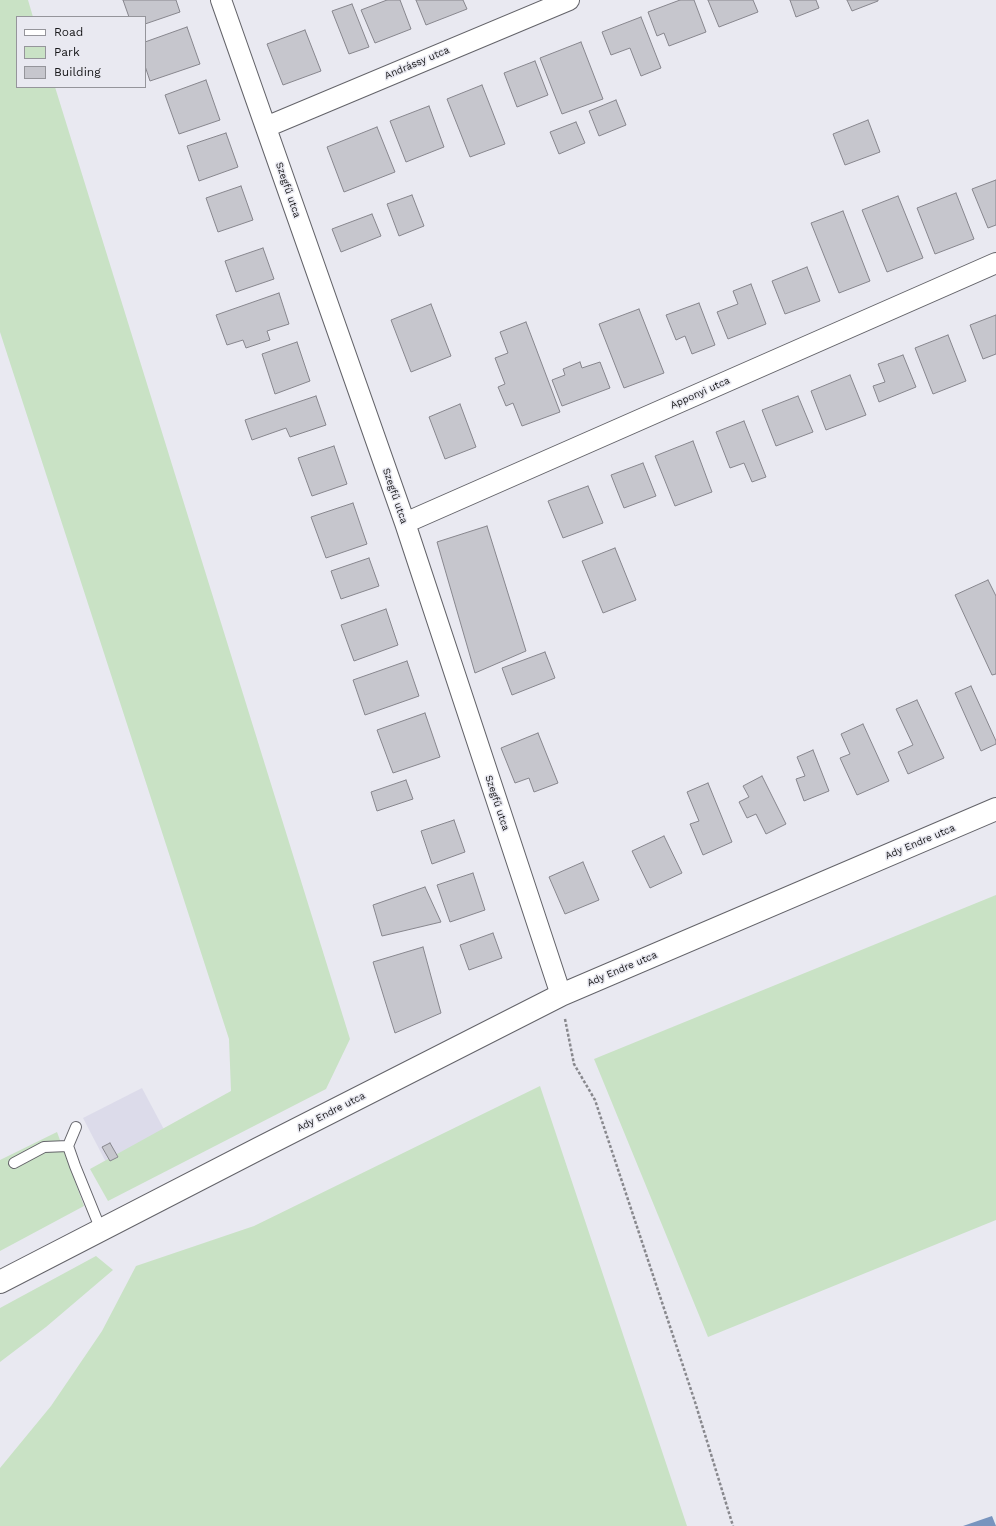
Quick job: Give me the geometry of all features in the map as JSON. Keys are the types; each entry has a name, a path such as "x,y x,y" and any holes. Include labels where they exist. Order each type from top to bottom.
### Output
{"main road":[{"name":"Ady Endre utca","path":"0,1282 561,995 996,809"}],"street":[{"name":"Szegfű utca","path":"221,0 405,523 561,995"},
{"name":"Andrássy utca","path":"266,127 569,0"},
{"name":"Apponyi utca","path":"405,523 996,263"}],"lane":[{"path":"76,1127 68,1146 101,1230"},
{"path":"14,1163 44,1147 68,1146"}],"path":[{"path":"561,995 574,1064 595,1100 695,1402 734,1526"}],"shaded area":[{"path":"142,1088 168,1137 109,1168 83,1118"}],"green space":[{"path":"0,0 28,0 33,16 16,16 16,88 55,88 350,1039 326,1089 108,1201 90,1169 231,1091 229,1039 0,332"},
{"path":"996,895 996,1220 708,1337 594,1059"},
{"path":"540,1086 687,1526 0,1526 0,1468 51,1406 102,1331 136,1266 254,1226"},
{"path":"57,1132 84,1206 0,1251 0,1160"},
{"path":"96,1256 113,1270 46,1327 0,1362 0,1308"}],"water":[{"path":"992,1516 996,1526 963,1526"}],"building":[{"path":"123,0 176,0 180,12 146,24 146,16 129,16"},
{"path":"387,0 400,0 411,29 375,43 361,10"},
{"path":"416,0 463,0 467,9 426,25"},
{"path":"680,0 694,0 706,32 669,46 664,33 657,36 648,12"},
{"path":"708,0 753,0 758,12 719,27"},
{"path":"790,0 816,0 819,8 796,17"},
{"path":"847,0 878,0 878,1 852,11"},
{"path":"352,4 369,47 349,54 332,11"},
{"path":"641,17 661,68 641,76 630,48 611,55 602,32"},
{"path":"187,27 200,64 150,81 146,69 146,42"},
{"path":"305,30 321,71 283,85 267,44"},
{"path":"581,42 603,99 562,114 540,58"},
{"path":"535,61 548,95 517,107 504,73"},
{"path":"206,80 220,120 179,134 165,95"},
{"path":"482,85 505,144 470,157 447,99"},
{"path":"616,100 626,125 599,136 589,111"},
{"path":"429,106 444,147 406,162 390,121"},
{"path":"868,120 880,152 845,165 833,134"},
{"path":"576,122 585,143 559,154 550,132"},
{"path":"377,127 395,172 344,192 327,147"},
{"path":"226,133 238,167 199,181 187,146"},
{"path":"996,180 996,225 988,228 972,189"},
{"path":"241,186 253,220 218,232 206,198"},
{"path":"956,193 974,239 935,254 917,208"},
{"path":"412,195 424,226 399,236 387,204"},
{"path":"898,196 923,258 887,272 862,210"},
{"path":"843,211 870,281 839,293 811,223"},
{"path":"372,214 381,236 341,252 332,229"},
{"path":"263,248 274,279 236,292 225,261"},
{"path":"807,267 820,301 785,314 772,281"},
{"path":"751,284 766,324 728,339 717,312 738,304 733,291"},
{"path":"279,293 289,324 267,331 270,340 246,348 243,340 227,345 216,315"},
{"path":"699,303 715,345 692,354 685,336 676,340 666,315"},
{"path":"431,304 451,356 411,372 391,320"},
{"path":"639,309 664,373 624,388 599,324"},
{"path":"996,315 996,354 983,359 970,325"},
{"path":"526,322 560,412 522,426 513,403 506,406 498,387 505,384 495,358 508,353 500,332"},
{"path":"948,335 966,381 933,394 915,348"},
{"path":"297,342 310,381 275,394 262,354"},
{"path":"903,355 916,387 879,402 873,386 885,382 878,364"},
{"path":"580,362 582,368 600,362 610,388 562,406 552,380 565,375 563,369"},
{"path":"850,375 866,415 826,430 811,391"},
{"path":"316,396 326,425 290,437 286,428 252,440 245,420"},
{"path":"798,396 813,432 776,446 762,410"},
{"path":"460,404 476,447 445,459 429,417"},
{"path":"744,421 766,477 752,482 744,463 730,468 716,432"},
{"path":"693,441 712,492 675,506 655,456"},
{"path":"334,446 347,484 312,496 298,458"},
{"path":"643,463 656,496 624,508 611,475"},
{"path":"588,486 603,523 563,538 548,501"},
{"path":"353,503 367,544 326,558 311,517"},
{"path":"487,526 526,651 475,673 437,542"},
{"path":"615,548 636,600 603,613 582,561"},
{"path":"369,558 379,586 341,599 331,571"},
{"path":"988,580 996,596 996,674 992,675 955,595"},
{"path":"386,609 398,645 354,661 341,625"},
{"path":"545,652 555,678 512,695 502,668"},
{"path":"407,661 419,696 365,715 353,680"},
{"path":"971,686 996,741 996,744 981,751 955,693"},
{"path":"917,700 944,758 908,774 898,752 913,745 896,709"},
{"path":"425,713 440,757 393,773 377,730"},
{"path":"863,724 889,781 857,795 840,758 850,754 841,734"},
{"path":"538,733 558,783 534,792 529,778 515,783 501,748"},
{"path":"813,750 829,791 804,801 796,779 805,776 797,757"},
{"path":"762,776 786,824 766,834 756,814 747,818 739,802 749,797 743,786"},
{"path":"406,780 413,799 377,811 371,792"},
{"path":"708,783 732,842 703,855 690,824 699,821 687,792"},
{"path":"454,820 465,852 432,864 421,831"},
{"path":"664,836 682,873 650,888 632,851"},
{"path":"583,862 599,900 565,914 549,877"},
{"path":"473,873 485,910 450,922 437,885"},
{"path":"425,887 441,922 382,936 373,905"},
{"path":"493,933 502,958 469,970 460,945"},
{"path":"423,947 441,1013 395,1033 373,962"},
{"path":"110,1143 118,1157 110,1161 102,1147"}]}
